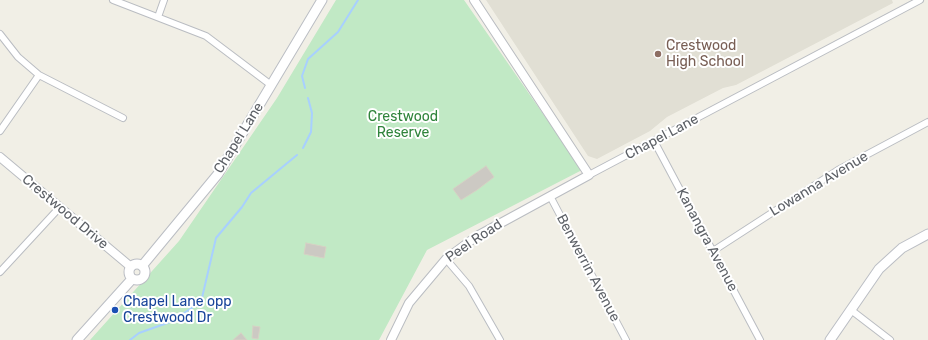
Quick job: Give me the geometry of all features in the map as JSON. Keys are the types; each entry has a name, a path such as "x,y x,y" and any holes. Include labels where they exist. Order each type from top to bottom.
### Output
{"main road":[{"name":"Chapel Lane","path":"142,266 218,174 322,0"},
{"path":"830,340 877,273 892,256 902,248 928,234"},
{"path":"136,264 142,266 145,272 143,277 137,280 132,279 129,273 131,267 136,264"},
{"path":"77,340 132,279"}],"street":[{"path":"113,0 206,36 271,85"},
{"path":"158,17 164,0"},
{"path":"474,0 589,175"},
{"name":"Chapel Lane","path":"589,175 920,0"},
{"path":"0,34 18,57 39,75 123,118"},
{"path":"0,131 39,75"},
{"name":"Lowanna Avenue","path":"713,251 838,170 928,122"},
{"name":"Kanangra Avenue","path":"654,141 760,340"},
{"name":"Crestwood Drive","path":"0,157 131,267"},
{"name":"Peel Road","path":"391,340 409,303 446,259 477,236 589,175"},
{"name":"Benwerrin Avenue","path":"550,196 626,340"},
{"path":"0,272 60,207"},
{"path":"446,259 470,286 500,340"},
{"path":"851,310 890,340"}],"shaded area":[{"name":"Crestwood High School","path":"486,0 892,0 893,3 736,85 723,88 667,117 650,131 597,159 588,156"}],"green space":[{"name":"Crestwood Reserve","path":"336,0 464,0 582,170 427,250 379,340 90,340 179,241 277,98"}],"building":[{"path":"486,166 494,177 461,200 453,189"},
{"path":"306,243 326,247 324,258 304,254"},
{"path":"253,326 260,327 258,339 252,338"},
{"path":"241,333 247,340 233,340"}],"waterway":[{"path":"305,88 302,76 308,59 338,32 358,0"},
{"path":"303,148 311,132 312,113 308,98"},
{"path":"130,340 139,333 170,322 201,302 216,238 242,207 251,193 297,155"}],"place":[{"name":"Crestwood High School","path":"658,54"},
{"name":"Chapel Lane opp Crestwood Dr","path":"115,310"}]}
